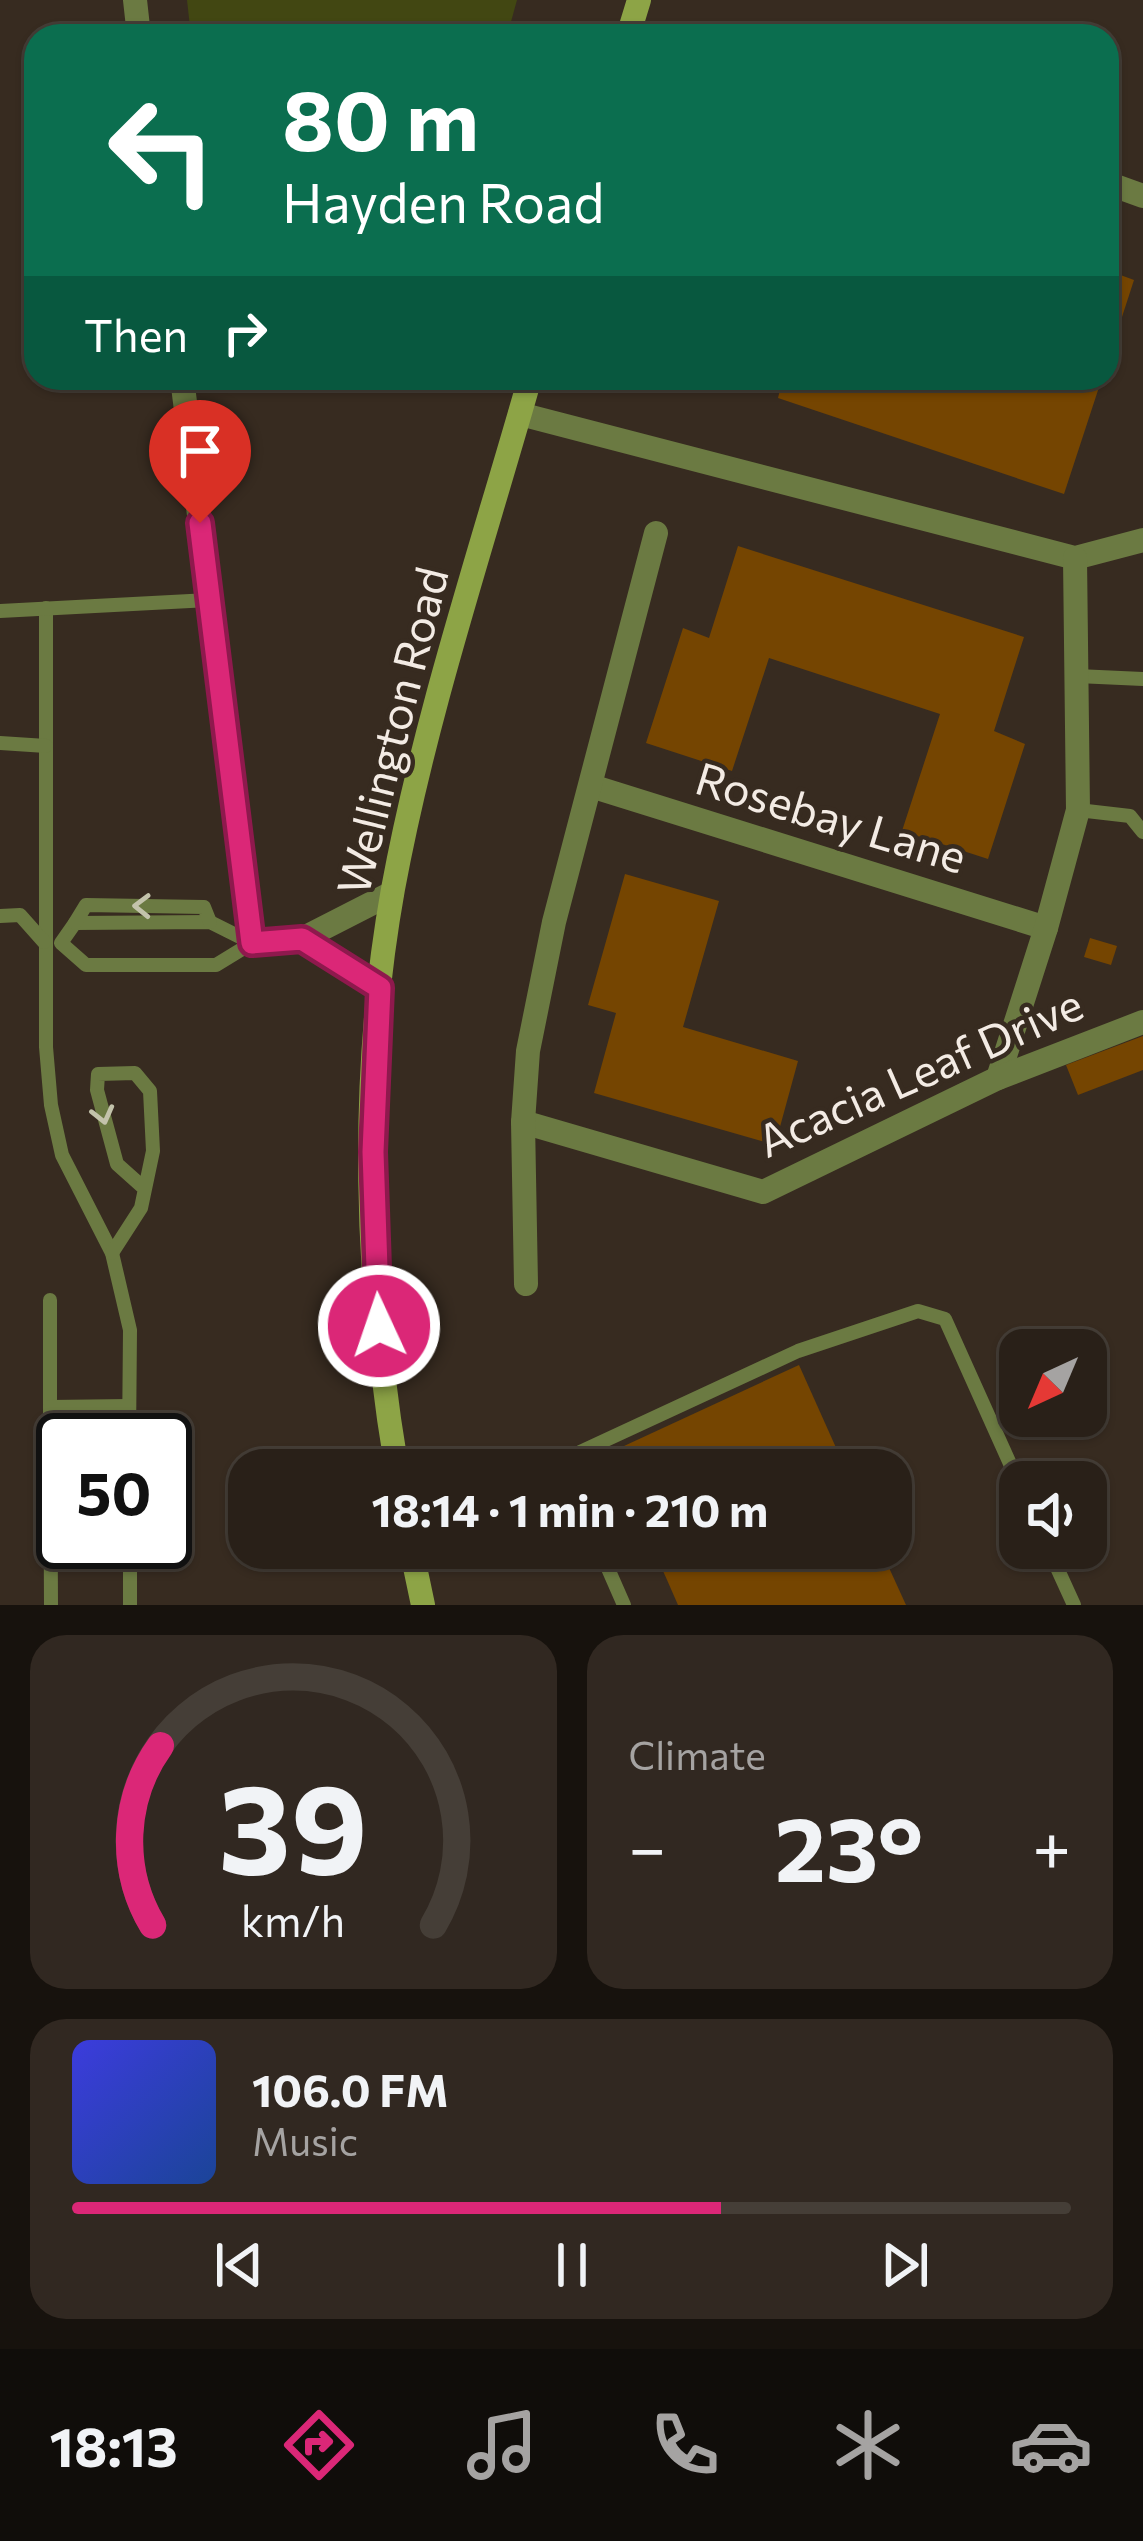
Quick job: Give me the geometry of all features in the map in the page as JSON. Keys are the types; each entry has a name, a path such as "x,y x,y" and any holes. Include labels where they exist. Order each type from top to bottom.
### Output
{"main road":[{"name":"Wellington Road","path":"394,1449 381,1354 375,1251 373,1130 380,988 392,893 421,764 527,390"},
{"path":"415,1569 423,1605"}],"street":[{"path":"183,390 252,943 302,939 392,893"},
{"path":"520,414 1075,558 1143,540"},
{"path":"526,1284 523,1122 528,1051 656,533"},
{"path":"998,1078 1078,810 1075,558"},
{"name":"Rosebay Lane","path":"591,786 1046,928"},
{"path":"302,939 380,988"},
{"name":"Acacia Leaf Drive","path":"523,1122 763,1192 998,1078 1143,1022"}],"lane":[{"path":"0,611 208,600"},
{"path":"46,608 53,943 46,1048 62,1155 112,1253 130,1330 130,1413"},
{"path":"1078,676 1143,679"},
{"path":"0,743 46,746"},
{"path":"1078,810 1130,816 1143,832"},
{"path":"0,916 20,915 86,965 217,965 252,943"},
{"path":"53,943 75,923 210,922 252,943"},
{"path":"112,1253 141,1208 145,1189 153,1151 150,1091 135,1073 98,1074 97,1090 117,1164 145,1189"},
{"path":"50,1300 51,1605"},
{"path":"586,1449 798,1351 918,1311 945,1319 1009,1461"},
{"path":"50,1407 130,1406"},
{"path":"130,1569 130,1605"},
{"path":"608,1569 624,1605"},
{"path":"1058,1569 1074,1605"}],"green space":[{"path":"187,0 517,0 510,24 190,24"}],"building":[{"path":"1119,274 1134,280 1119,326"},
{"path":"780,390 1098,390 1064,494 778,398"},
{"path":"738,546 1024,637 994,731 1025,744 988,859 902,831 940,714 769,658 732,771 646,743 683,628 709,638"},
{"path":"625,874 719,901 683,1027 798,1061 775,1145 594,1093 616,1013 588,1005"},
{"path":"1090,938 1117,946 1111,965 1084,957"},
{"path":"1143,1036 1143,1070 1078,1095 1066,1065"},
{"path":"799,1365 837,1449 617,1449"},
{"path":"662,1569 890,1569 906,1605 678,1605"}],"route":[{"path":"200,523 252,943 302,939 380,988 373,1152 379,1326"}]}
